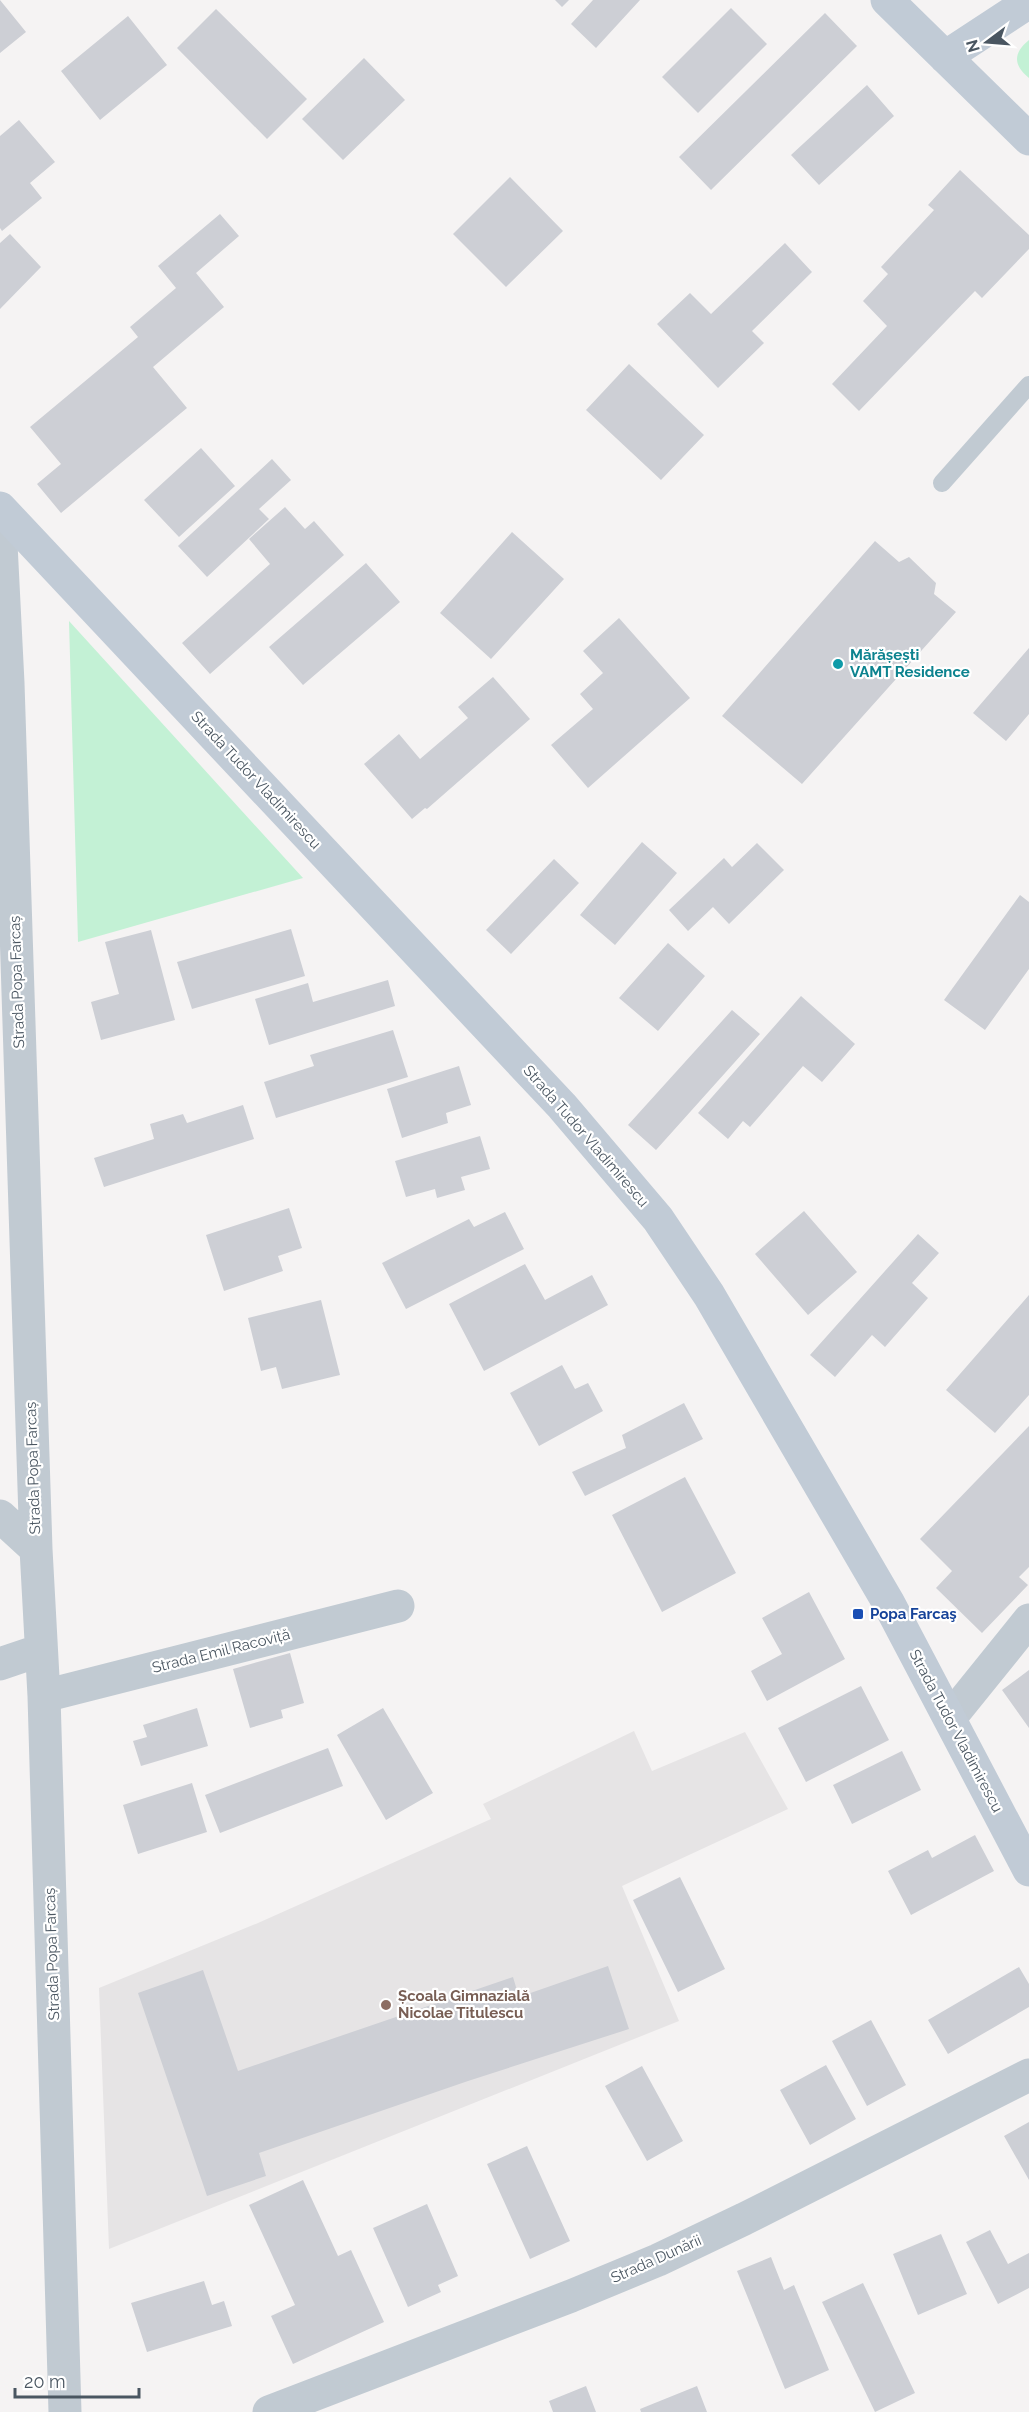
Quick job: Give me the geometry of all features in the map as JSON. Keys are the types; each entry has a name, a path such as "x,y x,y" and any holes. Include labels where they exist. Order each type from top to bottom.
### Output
{"street":[{"path":"887,0 1029,140"},
{"path":"945,57 1029,2"},
{"name":"Strada Tudor Vladimirescu","path":"0,508 562,1106 658,1219 709,1295 888,1602 1029,1870"},
{"name":"Strada Popa Farcaș","path":"0,524 8,683 36,1549 44,1696 64,2412"},
{"path":"0,1516 36,1549"},
{"name":"Strada Emil Racoviță","path":"44,1696 398,1606"},
{"path":"950,1718 1029,1620"},
{"path":"0,1664 41,1650"},
{"name":"Strada Dunării","path":"269,2412 560,2301 658,2260 1029,2075"}],"lane":[{"path":"942,483 1029,385"}],"shaded area":[{"name":"Școala Gimnazială Nicolae Titulescu","path":"634,1731 652,1771 745,1732 788,1809 622,1886 679,2021 109,2249 99,1988 258,1923 491,1819 483,1804"}],"green space":[{"path":"1029,40 1029,78 1020,68 1017,59 1020,50"},
{"path":"69,621 303,878 78,942"}],"building":[{"path":"0,0 26,32 0,53"},
{"path":"555,0 569,0 562,7"},
{"path":"593,0 640,0 596,48 571,24"},
{"path":"731,8 767,44 698,113 662,77"},
{"path":"216,9 307,99 267,139 177,48"},
{"path":"825,13 857,46 711,190 679,157"},
{"path":"128,16 167,65 100,120 61,71"},
{"path":"364,58 405,100 343,160 302,119"},
{"path":"867,85 894,116 819,185 791,155"},
{"path":"19,120 55,162 30,183 42,198 2,231 0,228 0,136"},
{"path":"960,170 1029,235 1029,249 982,298 975,291 859,411 832,384 887,326 863,301 888,274 881,267 934,210 928,205"},
{"path":"510,177 563,231 506,287 453,234"},
{"path":"220,214 239,236 196,273 224,307 153,367 187,408 61,513 37,484 61,464 30,427 138,337 130,327 176,288 158,266"},
{"path":"10,234 41,267 0,309 0,243"},
{"path":"785,243 812,272 752,331 764,343 718,388 657,324 690,293 711,314"},
{"path":"629,364 704,435 661,480 586,410"},
{"path":"201,448 235,486 179,537 144,500"},
{"path":"272,459 291,480 259,509 269,519 207,577 178,546"},
{"path":"285,507 305,529 314,521 344,555 210,674 182,643 270,564 249,539"},
{"path":"512,532 564,579 491,659 440,613"},
{"name":"Mărășești VAMT Residence","path":"875,541 899,562 909,557 936,583 934,594 956,612 802,784 722,716"},
{"path":"366,563 400,602 303,685 269,647"},
{"path":"619,618 690,698 588,788 551,745 593,709 580,694 603,673 583,651"},
{"path":"1029,648 1029,714 1006,741 973,713"},
{"path":"493,677 530,719 427,809 425,808 412,819 364,764 399,734 420,759 468,718 458,707"},
{"path":"642,842 677,873 615,945 580,915"},
{"path":"757,843 784,870 729,924 713,907 688,931 669,910 724,858 732,867"},
{"path":"554,859 579,883 511,954 486,930"},
{"path":"1020,895 1029,902 1029,969 985,1030 944,1000"},
{"path":"291,929 305,976 192,1009 177,962"},
{"path":"151,930 175,1020 101,1040 91,1002 119,994 105,942"},
{"path":"668,943 705,976 658,1031 619,998"},
{"path":"388,980 395,1006 269,1045 255,999 308,983 313,1002"},
{"path":"801,996 855,1044 822,1082 803,1066 750,1127 743,1121 728,1139 698,1113"},
{"path":"732,1010 760,1034 656,1150 628,1125"},
{"path":"393,1030 408,1077 276,1118 264,1082 314,1066 310,1055"},
{"path":"459,1066 471,1105 446,1113 448,1123 402,1138 387,1089"},
{"path":"243,1105 254,1139 104,1187 94,1158 154,1139 150,1124 183,1114 187,1123"},
{"path":"480,1136 490,1169 461,1177 465,1190 437,1198 435,1189 406,1197 395,1161"},
{"path":"289,1208 302,1248 278,1256 283,1271 224,1291 206,1235"},
{"path":"804,1211 857,1272 808,1315 755,1254"},
{"path":"505,1212 524,1249 406,1309 382,1263 469,1219 474,1227"},
{"path":"918,1234 939,1253 912,1283 928,1298 885,1347 872,1335 835,1377 810,1355"},
{"path":"525,1264 545,1300 592,1275 608,1305 484,1371 449,1304"},
{"path":"1029,1295 1029,1395 995,1433 946,1390"},
{"path":"321,1300 340,1375 282,1389 276,1367 261,1371 248,1318"},
{"path":"562,1365 575,1389 588,1383 603,1411 539,1446 510,1393"},
{"path":"684,1403 703,1439 585,1496 572,1472 626,1448 622,1435"},
{"path":"1029,1426 1029,1567 1019,1577 1028,1585 982,1633 936,1588 952,1571 920,1539"},
{"path":"685,1477 736,1573 662,1612 612,1515"},
{"path":"809,1592 845,1659 767,1701 751,1671 782,1654 762,1618"},
{"path":"290,1653 304,1703 281,1710 283,1718 250,1728 233,1669"},
{"path":"1029,1670 1029,1728 1002,1690"},
{"path":"861,1686 889,1740 806,1782 778,1728"},
{"path":"197,1708 208,1746 141,1766 133,1741 147,1737 143,1725"},
{"path":"383,1708 433,1793 386,1820 337,1735"},
{"path":"328,1748 343,1786 220,1833 205,1795"},
{"path":"902,1751 921,1790 852,1824 833,1785"},
{"path":"192,1783 207,1832 138,1854 123,1805"},
{"path":"975,1835 994,1871 911,1915 888,1871 928,1850 932,1858"},
{"path":"680,1877 725,1969 678,1992 633,1900"},
{"path":"608,1966 629,2029 468,2081 259,2153 266,2176 207,2196 138,1993 203,1970 238,2071 513,1977 519,1997"},
{"path":"1019,1967 1029,1984 1029,2007 948,2054 928,2020"},
{"path":"871,2020 906,2085 867,2106 832,2041"},
{"path":"826,2065 856,2119 810,2145 780,2090"},
{"path":"642,2066 683,2141 647,2161 605,2086"},
{"path":"1029,2122 1029,2180 1004,2136"},
{"path":"527,2146 570,2241 530,2259 487,2164"},
{"path":"303,2180 338,2256 351,2250 384,2322 293,2364 271,2316 295,2305 249,2205"},
{"path":"427,2204 458,2276 438,2285 441,2292 408,2307 373,2228"},
{"path":"990,2230 1008,2264 1029,2253 1029,2288 998,2304 966,2242"},
{"path":"941,2234 967,2294 918,2315 893,2254"},
{"path":"771,2257 784,2290 794,2285 829,2370 785,2389 737,2271"},
{"path":"204,2281 212,2305 224,2301 232,2326 147,2352 131,2303"},
{"path":"863,2283 915,2393 875,2412 822,2302"},
{"path":"586,2386 596,2412 553,2412 549,2401"},
{"path":"697,2386 707,2412 641,2412 640,2409"}],"place":[{"name":"Mărășești VAMT Residence","path":"838,664"},
{"name":"Popa Farcaş","path":"858,1614"},
{"name":"Școala Gimnazială Nicolae Titulescu","path":"386,2005"}]}
